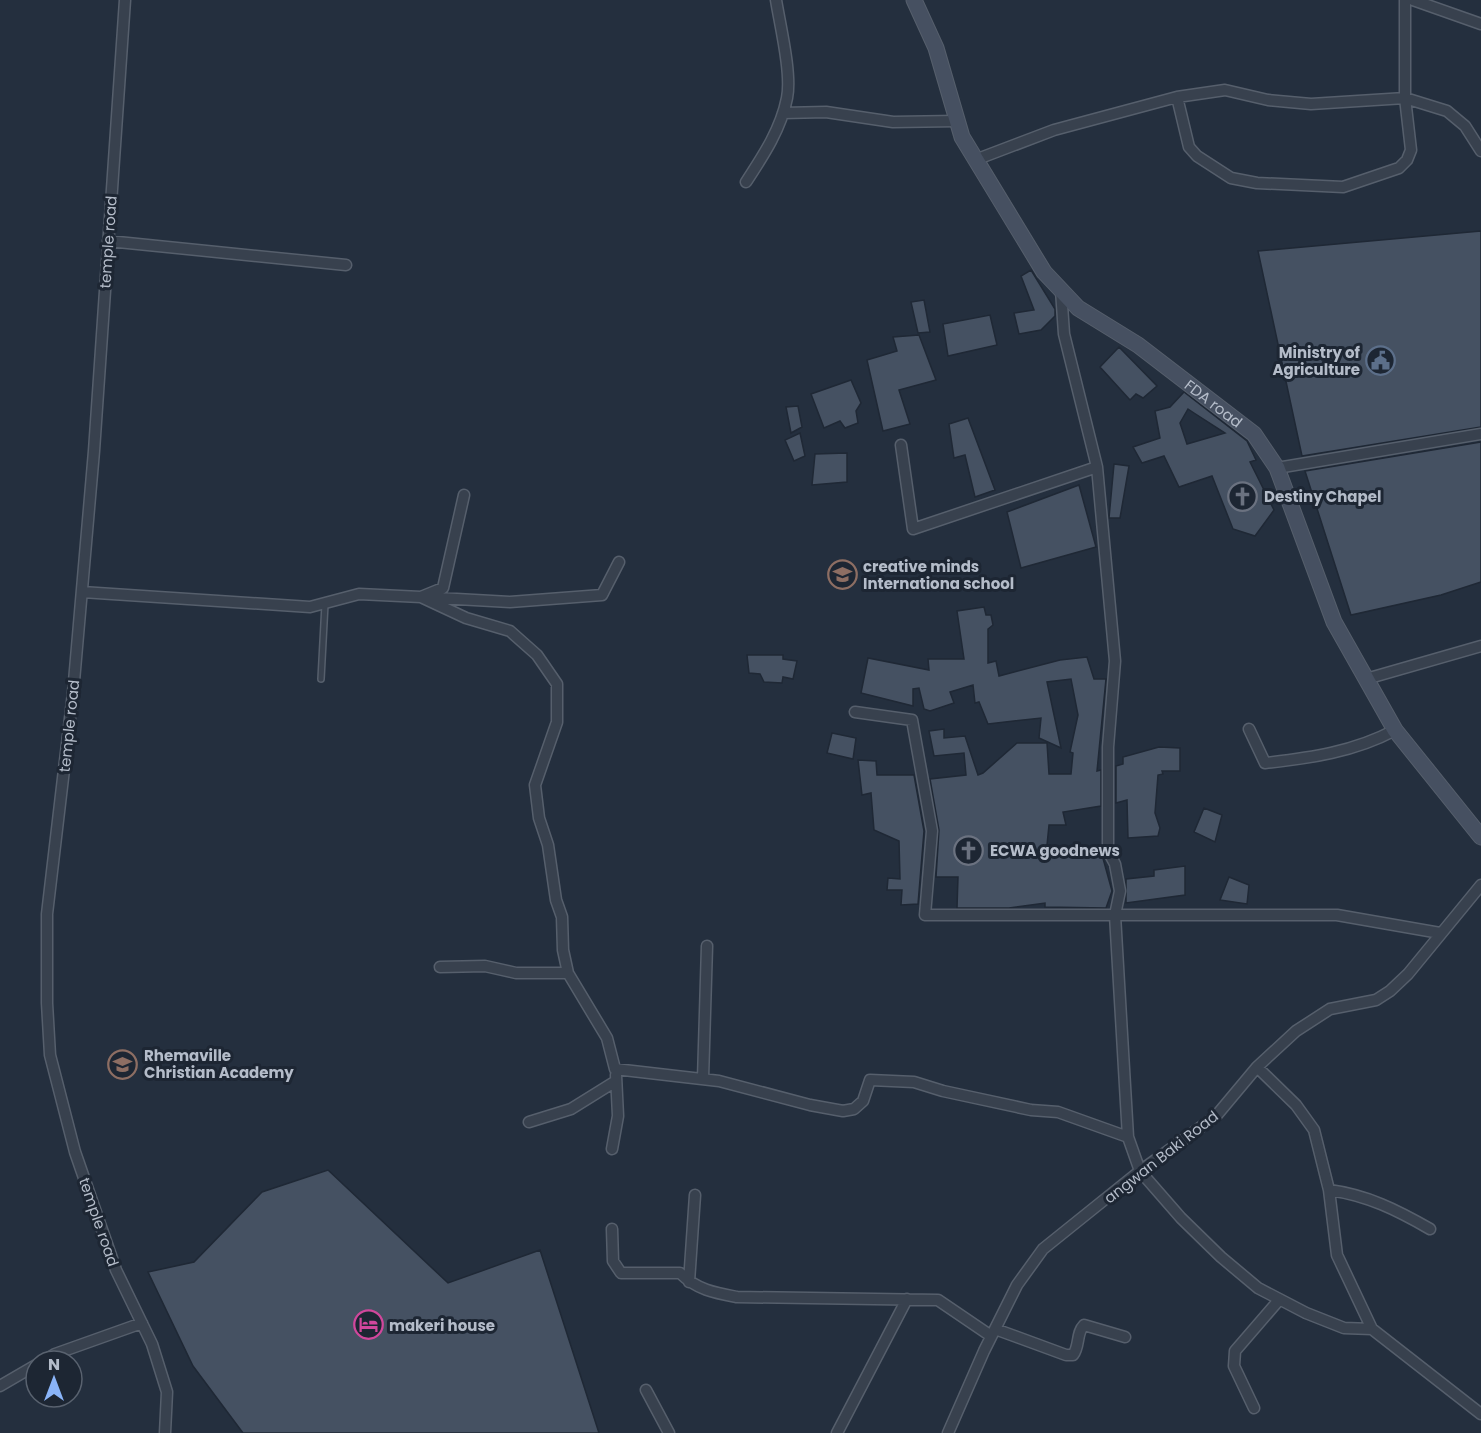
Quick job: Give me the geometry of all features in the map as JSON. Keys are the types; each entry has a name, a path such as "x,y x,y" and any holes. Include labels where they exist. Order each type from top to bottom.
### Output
{"street":[{"name":"temple road","path":"125,0 82,592 73,693 47,914 50,1055 75,1152 116,1270 152,1344 167,1392 165,1433"},
{"path":"746,182 766,149 783,113 788,96 784,42 776,0"},
{"name":"FDA road","path":"914,0 936,48 957,121 975,160 1044,272 1078,308 1138,345 1254,434 1277,468 1334,622 1366,679 1395,730 1481,837"},
{"path":"1177,97 1189,147 1197,156 1231,178 1257,183 1343,187 1399,168 1407,160 1412,150 1405,98 1405,0"},
{"path":"1413,0 1481,24"},
{"path":"975,160 1054,130 1177,97 1226,90 1268,100 1311,104 1405,98 1447,111 1466,126 1481,151"},
{"path":"783,113 825,112 893,122 957,121"},
{"path":"108,241 346,265"},
{"path":"1061,290 1064,334 1096,467 1115,661 1108,747 1108,851 1115,864 1120,891 1115,915 1128,1137 1140,1171 1221,1257 1258,1288 1279,1300 1344,1328 1372,1329"},
{"path":"1277,468 1481,434"},
{"path":"901,445 913,529 1096,467"},
{"path":"421,597 443,588 464,495"},
{"path":"82,592 310,607 359,594 510,602 602,595 619,562"},
{"path":"421,597 466,618 510,631 537,655 557,684 557,722 535,785 539,818 548,845 556,900 562,917 563,950 568,973 607,1038 615,1069 618,1116 612,1149"},
{"path":"1366,679 1481,646"},
{"path":"855,712 912,720 932,831 925,915 1337,915 1440,933"},
{"path":"1249,729 1265,762 1312,758 1372,742 1395,730"},
{"name":"angwan Baki Road","path":"948,1433 993,1332 1017,1285 1042,1249 1140,1171 1193,1136 1216,1116 1257,1067 1296,1031 1330,1009 1376,1000 1390,991 1408,974 1481,885"},
{"path":"703,1079 707,946"},
{"path":"440,967 485,966 516,973 568,973"},
{"path":"1257,1067 1296,1105 1314,1130 1329,1190 1337,1255 1372,1329 1481,1414"},
{"path":"615,1069 703,1079 843,1111 854,1108 863,1101 870,1080 914,1082 954,1094 1031,1110 1058,1112 1128,1137"},
{"path":"529,1122 571,1108 616,1081"},
{"path":"1329,1190 1362,1196 1396,1209 1430,1229"},
{"path":"689,1282 695,1195"},
{"path":"612,1229 613,1261 621,1273 680,1273 689,1282 706,1291 737,1297 938,1300 993,1332 1066,1355 1073,1355 1076,1351 1080,1329 1084,1325 1125,1337"},
{"path":"837,1433 907,1299"},
{"path":"1254,1408 1234,1365 1235,1351 1279,1300"},
{"path":"70,1349 142,1323"},
{"path":"0,1386 24,1372"},
{"path":"646,1390 669,1433"}],"lane":[{"path":"321,679 325,602"}],"building":[{"name":"Ministry of Agriculture","path":"1481,231 1481,427 1302,456 1258,251"},
{"path":"1031,270 1055,309 1055,316 1041,330 1019,334 1014,313 1034,310 1021,276"},
{"path":"924,300 930,332 918,333 911,302"},
{"path":"990,315 997,345 948,356 943,324"},
{"path":"919,335 936,380 899,390 910,424 883,431 867,360 897,351 893,337"},
{"path":"1119,347 1157,386 1143,398 1136,394 1130,400 1100,367"},
{"path":"851,380 861,403 856,411 858,423 845,428 840,421 824,428 811,394"},
{"path":"1184,392 1247,441 1256,460 1250,462 1274,510 1255,536 1233,529 1212,476 1179,487 1164,456 1142,463 1133,447 1160,438 1155,411 1170,407","holes":["1188,409 1225,433 1187,444 1180,423"]},
{"path":"798,406 802,427 791,433 786,407"},
{"path":"968,418 995,490 975,497 965,455 954,458 949,424"},
{"path":"800,433 805,456 794,461 785,440"},
{"path":"1481,442 1481,582 1441,595 1351,615 1305,471"},
{"path":"847,453 847,482 812,485 815,454"},
{"path":"1114,464 1129,466 1120,518 1109,518"},
{"path":"1079,485 1096,547 1021,568 1007,512"},
{"path":"984,607 986,615 991,615 993,625 988,629 988,663 996,661 999,676 1060,660 1087,657 1094,679 1106,679 1097,771 1101,770 1101,806 1063,812 1066,825 1049,825 1047,845 1101,851 1112,891 1106,908 1045,907 1045,903 1009,908 957,908 958,877 936,877 939,830 930,779 966,775 964,753 934,756 929,731 944,729 944,738 965,736 978,775 1017,743 1047,743 1049,774 1071,774 1073,753 1070,752 1078,715 1071,679 1047,682 1061,748 1039,738 1041,718 988,724 979,702 975,703 973,685 950,692 954,703 930,711 924,709 919,688 913,689 913,706 861,693 868,658 929,670 928,659 964,659 957,611"},
{"path":"747,655 783,655 783,659 797,661 793,679 783,677 782,683 764,682 760,674 749,673"},
{"path":"832,733 856,738 853,759 827,753"},
{"path":"1159,747 1180,748 1180,771 1162,771 1163,774 1158,775 1155,813 1160,828 1158,836 1128,838 1127,800 1116,803 1116,766 1123,764 1123,757"},
{"path":"858,760 876,761 877,775 914,775 924,831 918,904 901,905 902,890 887,890 888,878 900,879 899,841 874,830 871,793 862,795"},
{"path":"1204,808 1222,815 1215,842 1194,832"},
{"path":"1185,866 1185,895 1126,903 1126,879 1154,876 1154,870"},
{"path":"1229,877 1249,885 1247,904 1220,900"},
{"name":"makeri house","path":"328,1170 448,1283 540,1250 599,1433 243,1433 193,1366 148,1272 194,1262 262,1192"}],"place":[{"name":"Ministry of Agriculture","path":"1381,361"},
{"name":"Destiny Chapel","path":"1243,496"},
{"name":"creative minds Internationa school","path":"842,575"},
{"name":"ECWA goodnews","path":"969,850"},
{"name":"Rhemaville Christian Academy","path":"123,1064"},
{"name":"makeri house","path":"368,1325"}]}
